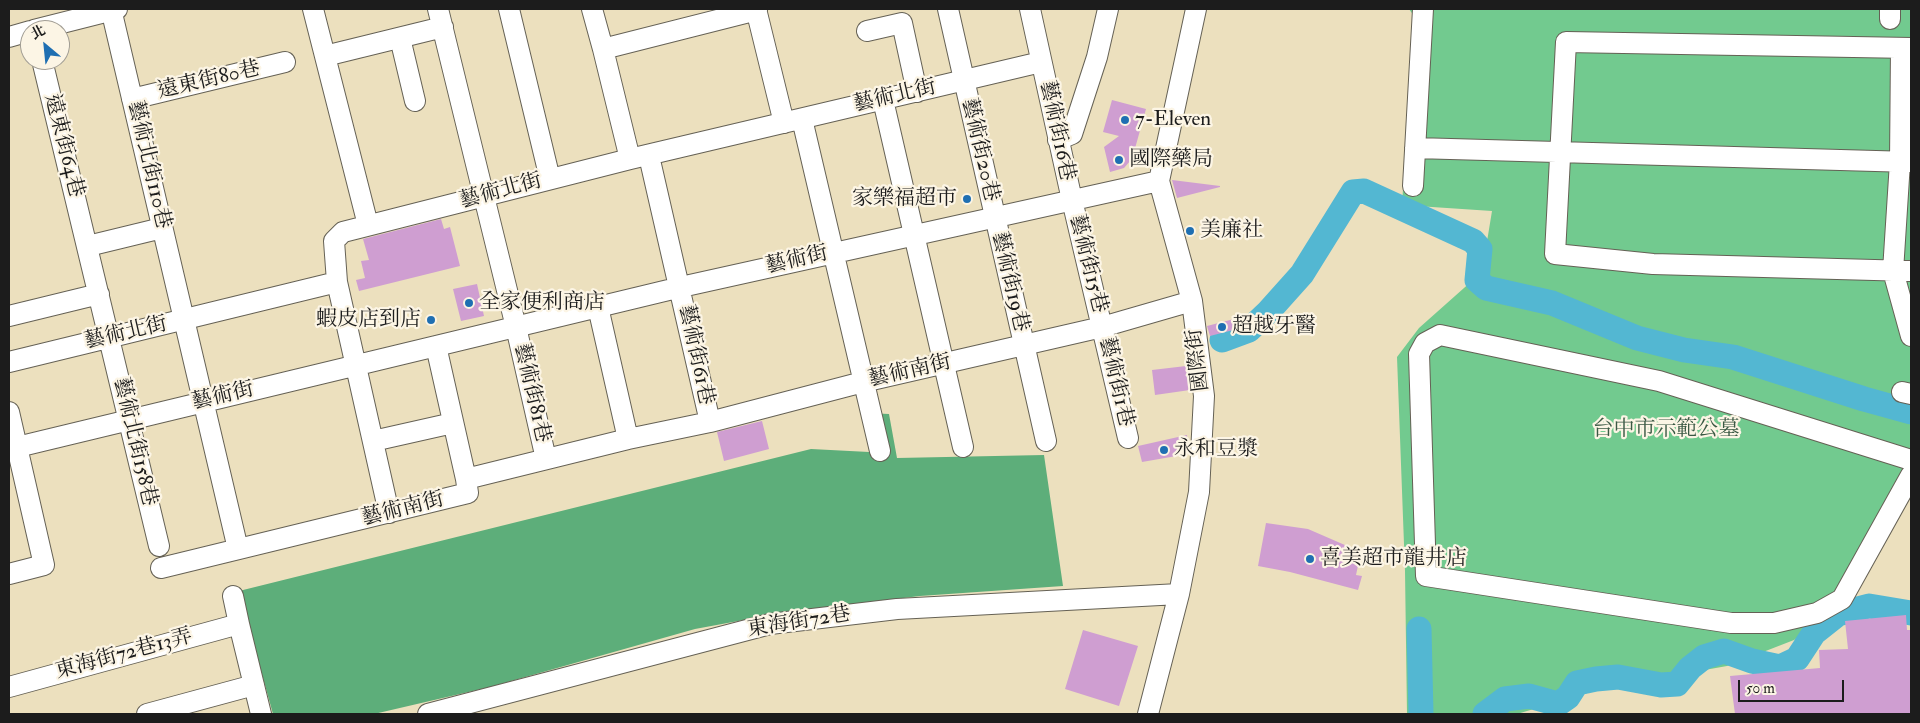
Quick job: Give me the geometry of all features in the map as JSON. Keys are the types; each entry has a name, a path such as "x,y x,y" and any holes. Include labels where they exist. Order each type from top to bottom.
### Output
{"street":[{"path":"70,20 113,9"},
{"name":"藝術北街110巷","path":"113,9 132,99 238,549"},
{"path":"313,9 368,226"},
{"path":"509,9 550,179"},
{"name":"藝術街61巷","path":"592,9 602,49 640,157 681,287 710,422"},
{"name":"藝術街20巷","path":"948,9 995,218"},
{"name":"藝術街16巷","path":"1030,9 1072,200"},
{"path":"1058,140 1072,134 1096,57 1108,9"},
{"name":"國際街","path":"1148,714 1179,594 1199,492 1204,396 1192,301 1159,181 1196,9"},
{"path":"1413,186 1423,9"},
{"path":"602,49 757,10 834,253 880,451"},
{"path":"325,56 400,38 440,18"},
{"name":"藝術街81巷","path":"440,18 485,197 546,459"},
{"path":"868,31 902,23 917,92"},
{"path":"400,38 416,101"},
{"path":"1902,271 1653,264 1555,254 1562,152 1566,42 1906,48 1906,162 1902,271 1911,336"},
{"name":"遠東街80巷","path":"132,99 285,62"},
{"name":"藝術北街","path":"9,362 337,282 334,241 343,232 640,157 964,82 1041,62"},
{"name":"遠東街64巷","path":"44,70 99,294"},
{"path":"883,100 963,447"},
{"path":"1414,148 1906,162"},
{"name":"藝術街","path":"13,448 681,287 1159,181"},
{"name":"藝術街15巷","path":"1072,200 1102,327"},
{"name":"藝術街19巷","path":"995,218 1046,441"},
{"path":"86,239 162,228"},
{"path":"337,282 389,514"},
{"path":"9,316 99,294"},
{"name":"藝術北街158巷","path":"99,294 159,546"},
{"name":"藝術南街","path":"161,568 389,514 468,493 466,480 546,459 710,422 863,382 1102,327 1192,301"},
{"path":"598,307 628,439"},
{"name":"藝術街1巷","path":"1102,327 1128,438"},
{"path":"1911,460 1659,382 1440,335 1425,343 1419,354 1426,576 1731,623 1774,623 1817,613 1842,599 1911,476"},
{"path":"436,346 466,480"},
{"path":"9,412 13,448 44,565 9,574"},
{"path":"373,441 453,423"},
{"name":"東海街72巷","path":"428,714 770,624 897,609 1179,594"},
{"path":"233,596 261,714"},
{"name":"東海街72巷13弄","path":"9,687 239,624"},
{"path":"147,714 254,685"}],"green space":[{"name":"台中市示範公墓","path":"1409,9 1911,9 1911,491 1842,606 1794,640 1727,666 1604,688 1517,714 1407,714 1405,571 1397,357 1419,328 1482,272 1492,211 1402,205 1414,16"},
{"path":"867,413 889,414 897,458 1044,455 1063,586 920,596 787,612 695,629 490,687 374,714 273,714 239,591 811,449 869,452"}],"building":[{"path":"1112,100 1146,109 1134,152 1137,153 1124,168 1110,172 1104,147 1119,136 1103,132"},
{"path":"1172,180 1220,186 1220,187 1177,198"},
{"path":"441,219 444,229 450,227 460,266 359,291 356,280 365,278 361,261 369,260 363,239"},
{"name":"全家便利商店","path":"477,284 484,316 461,321 453,289"},
{"name":"超越牙醫","path":"1234,319 1237,329 1210,336 1207,326"},
{"path":"1186,366 1190,390 1155,395 1152,370"},
{"path":"762,421 769,449 724,461 717,432"},
{"name":"永和豆漿","path":"1187,435 1188,454 1142,462 1138,446"},
{"name":"喜美超市龍井店","path":"1266,523 1308,529 1361,552 1356,575 1362,576 1358,590 1290,572 1258,566"},
{"path":"1906,615 1907,630 1911,630 1911,714 1735,714 1730,676 1820,668 1819,650 1848,649 1845,621"},
{"path":"1083,630 1138,646 1119,706 1065,689"}],"waterway":[{"path":"1222,340 1249,330 1268,312 1302,274 1353,192 1364,191 1473,241 1480,249 1477,280 1486,288 1552,303 1637,338 1684,350 1733,357 1911,412"},
{"path":"1485,714 1505,699 1529,696 1558,704 1568,697 1577,683 1596,679 1618,677 1661,685 1677,684 1690,668 1704,657 1724,651 1752,661 1780,667 1797,659 1814,633 1838,614 1869,606 1911,613"},
{"path":"1419,629 1421,714"}],"place":[{"name":"7-Eleven","path":"1125,120"},
{"name":"國際藥局","path":"1119,160"},
{"name":"家樂福超市","path":"967,199"},
{"name":"美廉社","path":"1190,231"},
{"name":"全家便利商店","path":"469,303"},
{"name":"蝦皮店到店","path":"431,320"},
{"name":"超越牙醫","path":"1222,327"},
{"name":"永和豆漿","path":"1164,450"},
{"name":"喜美超市龍井店","path":"1310,559"}]}
